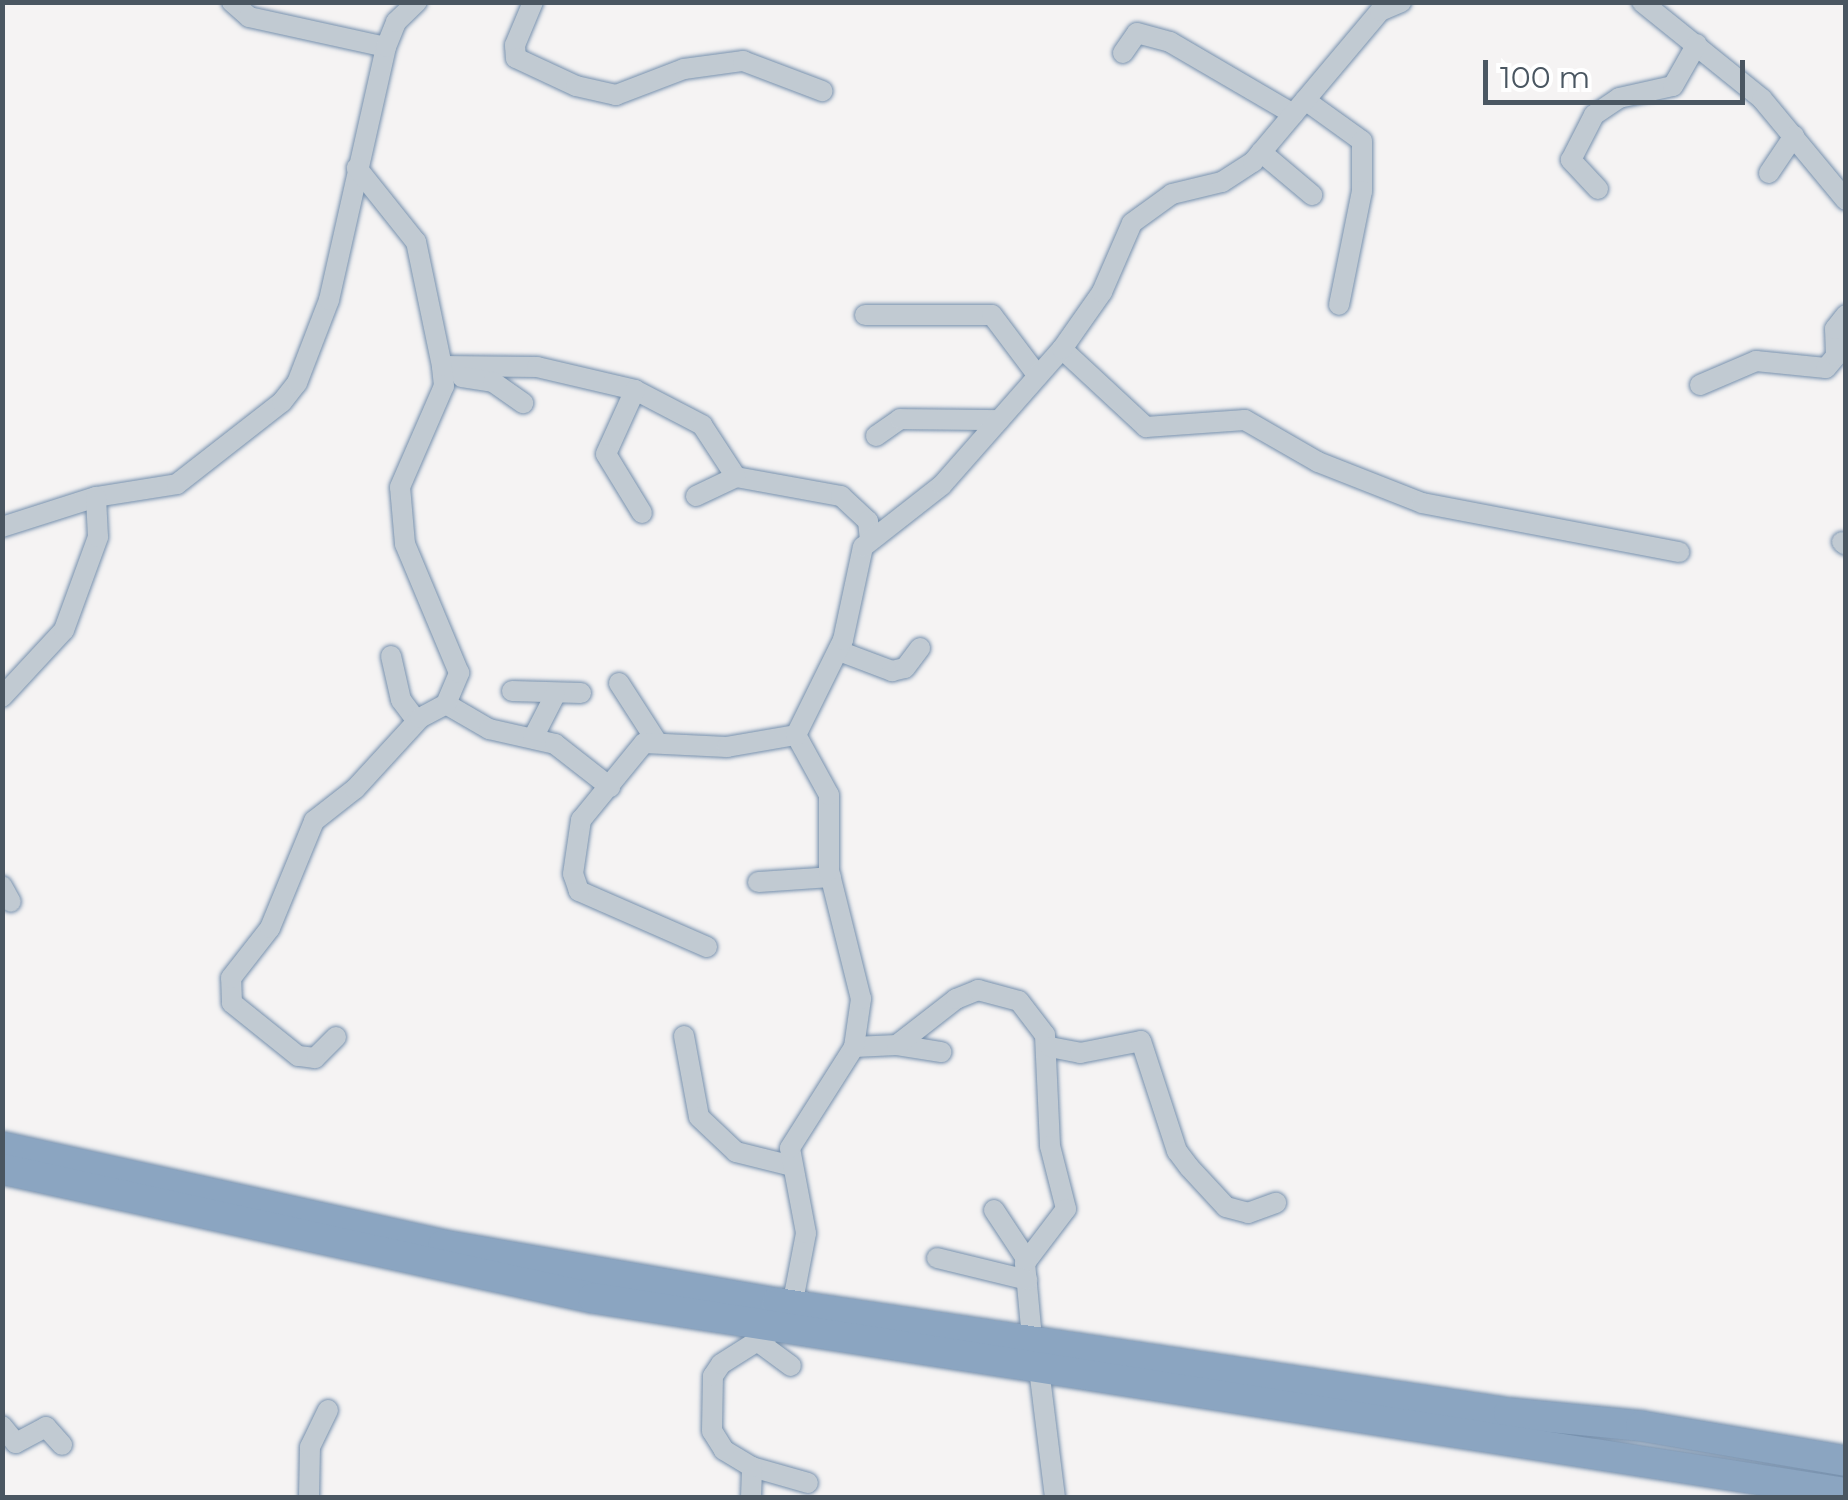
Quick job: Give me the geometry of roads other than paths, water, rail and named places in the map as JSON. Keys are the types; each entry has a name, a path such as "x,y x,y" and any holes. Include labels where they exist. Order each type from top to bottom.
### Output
{"highway":[{"path":"2,1147 118,1186 460,1272 1040,1370 1846,1493"},
{"path":"2,1169 118,1186"},
{"path":"775,1325 1032,1338 1846,1461"}],"street":[{"path":"232,2 249,16 386,47"},
{"path":"2,527 96,497 177,484 282,402 297,382 329,300 386,47 396,22 416,2"},
{"path":"533,2 515,45 516,58 576,86 616,94 684,69 743,62 822,91"},
{"path":"870,539 932,494 1062,349 1097,300 1132,223 1172,194 1236,176 1261,152 1380,10 1401,2"},
{"path":"1642,2 1700,47 1794,136 1846,200"},
{"path":"1124,54 1137,33 1170,42 1362,141 1362,191 1339,304"},
{"path":"1674,104 1700,47"},
{"path":"1598,189 1571,160 1594,115 1619,98 1672,86 1700,47"},
{"path":"1769,174 1794,136"},
{"path":"1261,152 1312,195"},
{"path":"336,1037 315,1058 298,1056 254,1024 228,990 270,928 314,821 355,790 416,721 446,704 458,662 426,604 405,544 400,487 443,371 416,242 356,168"},
{"path":"865,315 1000,318 1038,376"},
{"path":"1700,385 1756,361 1826,368 1846,315"},
{"path":"1062,349 1146,428 1245,420 1318,462 1422,503 1679,552"},
{"path":"443,371 566,371 635,390 702,425 736,476"},
{"path":"443,371 493,382 523,403"},
{"path":"635,390 606,454 642,513"},
{"path":"876,436 900,419 999,420"},
{"path":"696,496 736,476 813,486 841,496 868,521 870,539 839,651 796,735"},
{"path":"2,696 64,630 98,537 96,497"},
{"path":"839,651 892,672 906,668 920,648"},
{"path":"391,656 401,700 416,721"},
{"path":"619,682 656,742"},
{"path":"512,691 581,693"},
{"path":"532,738 555,695"},
{"path":"446,704 489,729 555,744 610,787"},
{"path":"706,947 576,887 581,820 638,747 656,742 727,748 796,735"},
{"path":"796,735 830,795 830,876 860,998 854,1046 795,1134 792,1166 806,1233 775,1325 715,1370 713,1394 716,1442 752,1467 808,1483"},
{"path":"758,882 830,876"},
{"path":"898,1044 956,999 978,990 1018,1001 1050,1047 1050,1146 1066,1209 1027,1270"},
{"path":"684,1036 699,1117 736,1152 792,1166"},
{"path":"1050,1047 1080,1053 1142,1041 1177,1150 1188,1167 1226,1207 1248,1213 1276,1202"},
{"path":"854,1046 898,1044 940,1052"},
{"path":"994,1210 1027,1270 1032,1338"},
{"path":"937,1258 1027,1270"},
{"path":"775,1325 791,1366"},
{"path":"1040,1370 1055,1498"},
{"path":"309,1498 310,1447 328,1410"},
{"path":"2,1426 16,1444 46,1427 62,1446"},
{"path":"751,1498 752,1467"}]}
